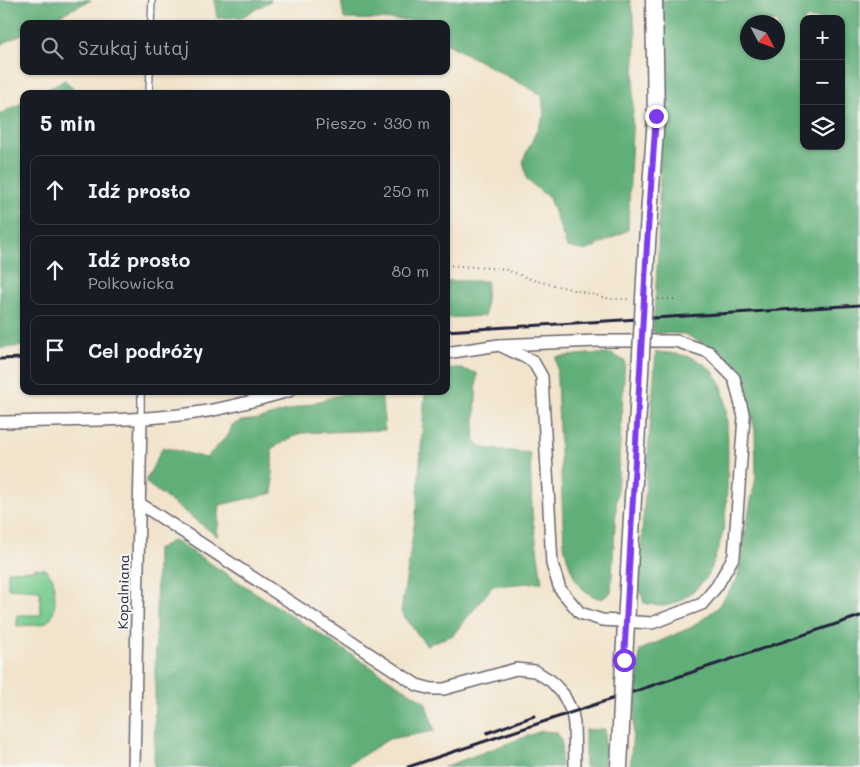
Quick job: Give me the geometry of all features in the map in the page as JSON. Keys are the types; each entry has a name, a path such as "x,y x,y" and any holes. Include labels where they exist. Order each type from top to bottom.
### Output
{"main road":[{"path":"619,767 647,244 656,116 654,0"}],"street":[{"path":"450,352 499,345 597,341 676,341 709,352 734,378 744,417 734,556 717,586 702,604 652,623 627,623 602,620 580,613 560,589 552,564 542,377 533,361 499,345"},
{"path":"0,422 141,418 189,414 273,395"},
{"name":"Kopalniana","path":"134,767 141,418"},
{"path":"139,503 417,685 432,689 444,688 516,669 535,671 551,681 563,694 572,712 575,767"}],"lane":[{"path":"151,20 152,0"},
{"path":"150,75 150,90"},
{"path":"141,395 141,418"}],"path":[{"path":"450,265 504,269 533,280 611,299 638,299"},
{"path":"656,299 674,299"}],"green space":[{"path":"0,0 91,0 50,20 20,20 20,35 0,45"},
{"path":"214,0 272,0 242,17 217,18"},
{"path":"341,0 630,0 636,33 628,230 586,251 567,247 549,198 527,180 523,160 544,115 542,95 450,45 450,20 344,19"},
{"path":"659,0 860,0 860,767 630,767 640,650 692,627 716,609 737,580 756,477 755,430 743,381 707,346 685,334 653,333 658,252 661,129"},
{"path":"65,80 74,90 46,90"},
{"path":"20,104 20,346 0,348 0,114"},
{"path":"450,281 487,281 485,316 450,318"},
{"path":"656,352 683,355 699,361 713,372 719,380 726,408 728,451 723,531 709,574 693,591 681,600 663,606 644,603 638,584"},
{"path":"612,354 625,361 611,592 602,599 586,592 580,586 572,571 564,545 556,357"},
{"path":"457,368 477,373 474,441 483,448 530,453 532,512 542,582 493,586 453,635 426,645 401,612 417,507 425,395 450,395 450,369"},
{"path":"339,395 381,395 385,430 301,433 272,448 273,493 220,505 217,536 145,482 163,447 206,458 229,434 232,425 242,421 260,419"},
{"path":"174,540 425,702 435,731 389,739 344,767 154,767 157,549"},
{"path":"34,568 45,569 53,578 55,604 53,611 51,617 42,624 17,626 17,615 41,615 40,590 8,588 8,571 34,570"},
{"path":"605,729 604,767 585,767 585,730"},
{"path":"541,731 557,732 562,744 560,767 444,767"}],"railway":[{"path":"450,331 860,305"},
{"path":"0,359 20,358"},
{"path":"408,767 860,616"},
{"path":"487,733 534,716"}],"route":[{"path":"624,660 656,116"}]}
